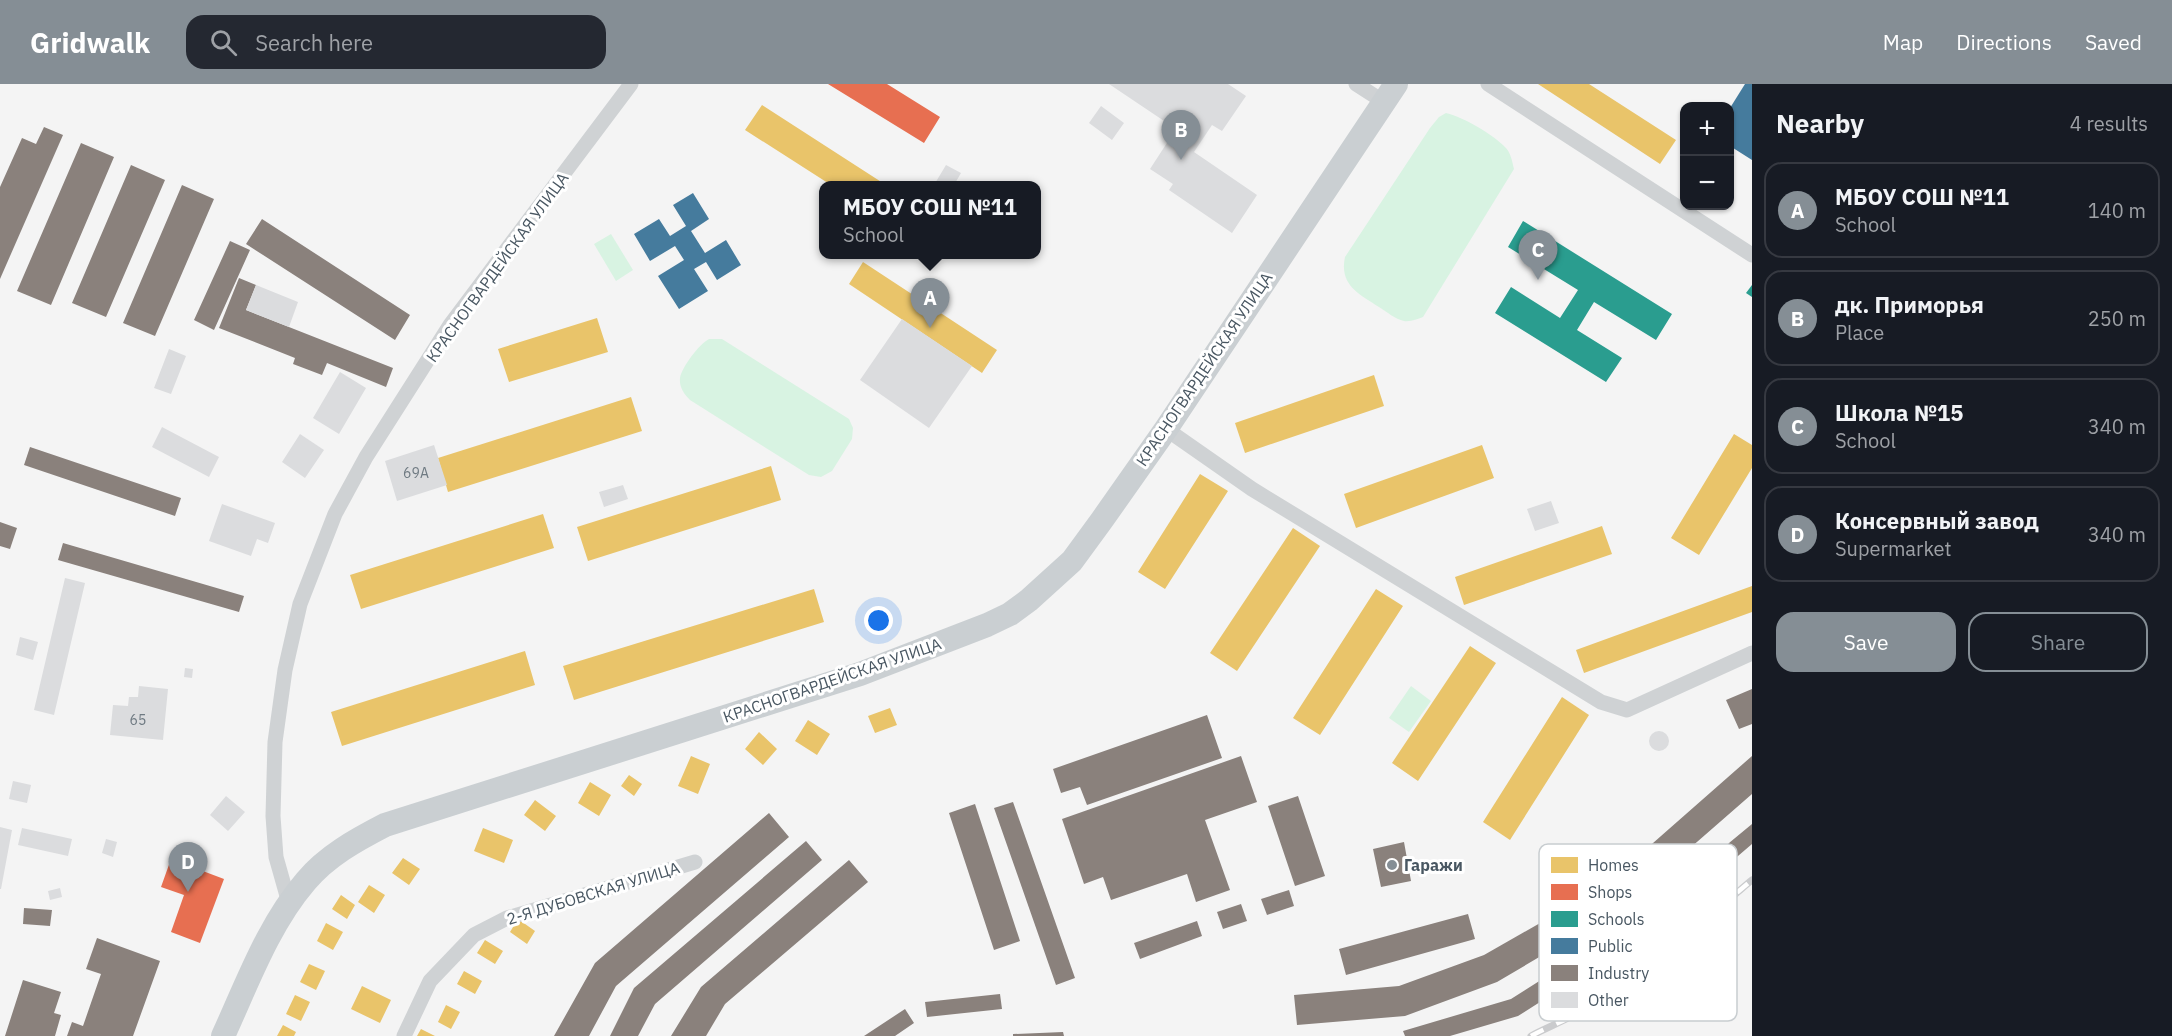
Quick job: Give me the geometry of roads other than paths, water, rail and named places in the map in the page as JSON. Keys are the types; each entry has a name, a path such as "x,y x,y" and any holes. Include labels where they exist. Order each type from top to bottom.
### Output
{"main road":[{"name":"КРАСНОГВАРДЕЙСКАЯ УЛИЦА","path":"223,1036 253,969 289,903 307,880 328,860 355,841 385,825 860,674 987,625 1010,614 1029,600 1072,561 1166,429 1390,93"}],"street":[{"name":"КРАСНОГВАРДЕЙСКАЯ УЛИЦА","path":"289,903 276,857 273,816 274,742 285,670 300,604 335,514 366,458 450,325 631,84"},
{"path":"1356,84 1390,93"},
{"path":"1488,84 1752,255"},
{"path":"1166,429 1252,489 1602,702 1627,710 1752,652"},
{"name":"2-Я ДУБОВСКАЯ УЛИЦА","path":"404,1036 430,981 474,935 489,926 507,918 695,862"}],"railway":[{"path":"1737,893 1752,880"},
{"path":"1531,1036 1562,1021"}],"place":[{"name":"дк. Приморья","path":"1181,160"},
{"name":"Школа №15","path":"1538,280"},
{"name":"МБОУ СОШ №11","path":"930,328"},
{"name":"Гаражи","path":"1392,865"},
{"name":"Консервный завод","path":"188,892"}]}
